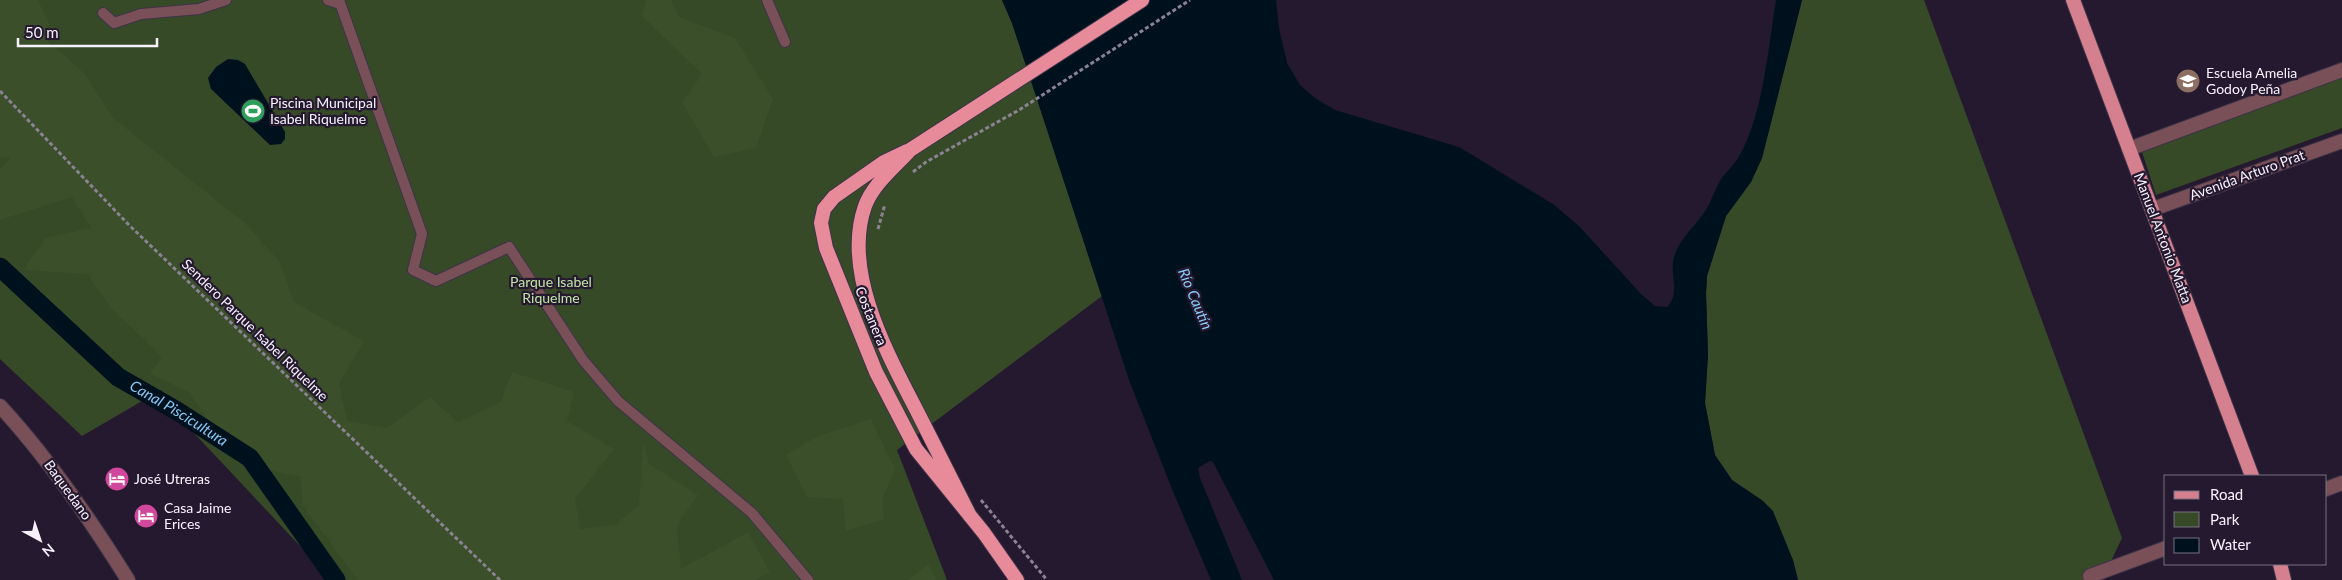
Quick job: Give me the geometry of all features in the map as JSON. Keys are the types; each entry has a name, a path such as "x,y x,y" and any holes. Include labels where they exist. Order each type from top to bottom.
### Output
{"highway":[{"name":"Costanera","path":"970,516 900,377 872,313 862,279 859,259 861,225 866,204 881,181 910,150 1142,0"},
{"name":"Costanera","path":"910,150 895,155 841,190 824,209 821,223 826,248 876,372 916,449 970,516 1017,580"}],"main road":[{"name":"Manuel Antonio Matta","path":"2073,0 2252,475"},
{"path":"2280,565 2284,580"}],"street":[{"path":"2129,149 2342,70"},
{"name":"Avenida Arturo Prat","path":"2152,209 2342,141"},
{"name":"Baquedano","path":"0,406 42,454 128,580"},
{"path":"2327,489 2342,483"},
{"path":"2090,578 2164,549"}],"lane":[{"path":"102,13 114,23 141,14 199,9 226,0"},
{"path":"328,0 340,2 422,234 413,270 436,281 509,247 583,360 618,401 752,513 808,580"},
{"path":"767,0 786,42"}],"path":[{"path":"907,176 926,162 1019,110 1190,0"},
{"name":"Sendero Parque Isabel Riquelme","path":"0,91 129,225 500,580"},
{"path":"877,236 886,202"},
{"path":"978,497 1047,580"}],"green space":[{"name":"Parque Isabel Riquelme","path":"0,0 1002,0 1012,23 1102,296 897,450 947,580 332,580 193,432 161,390 82,436 0,359"},
{"path":"0,0 38,0 50,25 41,35 85,74 113,118 246,224 280,262 294,302 364,341 339,384 347,421 387,428 430,397 458,422 501,402 512,372 574,392 567,421 614,449 575,499 580,529 615,525 639,505 643,441 649,464 698,495 677,525 681,569 748,532 770,572 756,580 358,580 303,506 301,477 237,463 189,392 150,374 162,357 111,308 87,274 23,270 45,238 91,228 72,197 0,220 0,169 11,157 0,158"},
{"path":"646,0 671,0 679,17 735,38 773,99 756,148 714,157 682,102 702,74 642,16"},
{"path":"1802,0 1924,0 2122,538 2102,580 1798,580 1793,560 1763,501 1732,480 1715,455 1705,403 1708,355 1707,276 1726,216 1751,182 1762,158"},
{"path":"2342,78 2342,128 2156,195 2142,152"},
{"path":"871,419 895,469 882,500 884,519 846,531 843,499 807,497 786,455 818,436"},
{"path":"928,564 936,580 909,580"}],"water":[{"name":"Río Cautín","path":"1002,0 1276,0 1279,28 1287,63 1300,85 1315,98 1335,110 1459,147 1553,204 1580,227 1641,294 1655,306 1667,307 1671,302 1674,290 1673,263 1676,250 1706,210 1721,179 1738,158 1753,123 1763,82 1776,0 1802,0 1762,158 1751,182 1726,216 1707,276 1708,355 1705,403 1715,455 1732,480 1763,501 1773,511 1793,560 1798,580 1274,580 1213,462 1210,461 1198,468 1200,478 1242,580 1211,580 1174,494 1129,380 1012,23"},
{"name":"Piscina Municipal Isabel Riquelme","path":"228,59 238,60 245,64 285,132 285,139 281,144 270,145 211,89 208,78 216,67"}],"waterway":[{"name":"Canal Piscicultura","path":"0,267 118,377 177,411 250,458 336,580"}],"place":[{"name":"Escuela Amelia Godoy Peña","path":"2188,81"},
{"name":"Piscina Municipal Isabel Riquelme","path":"253,111"},
{"name":"José Utreras","path":"117,479"},
{"name":"Casa Jaime Erices","path":"146,516"}]}
